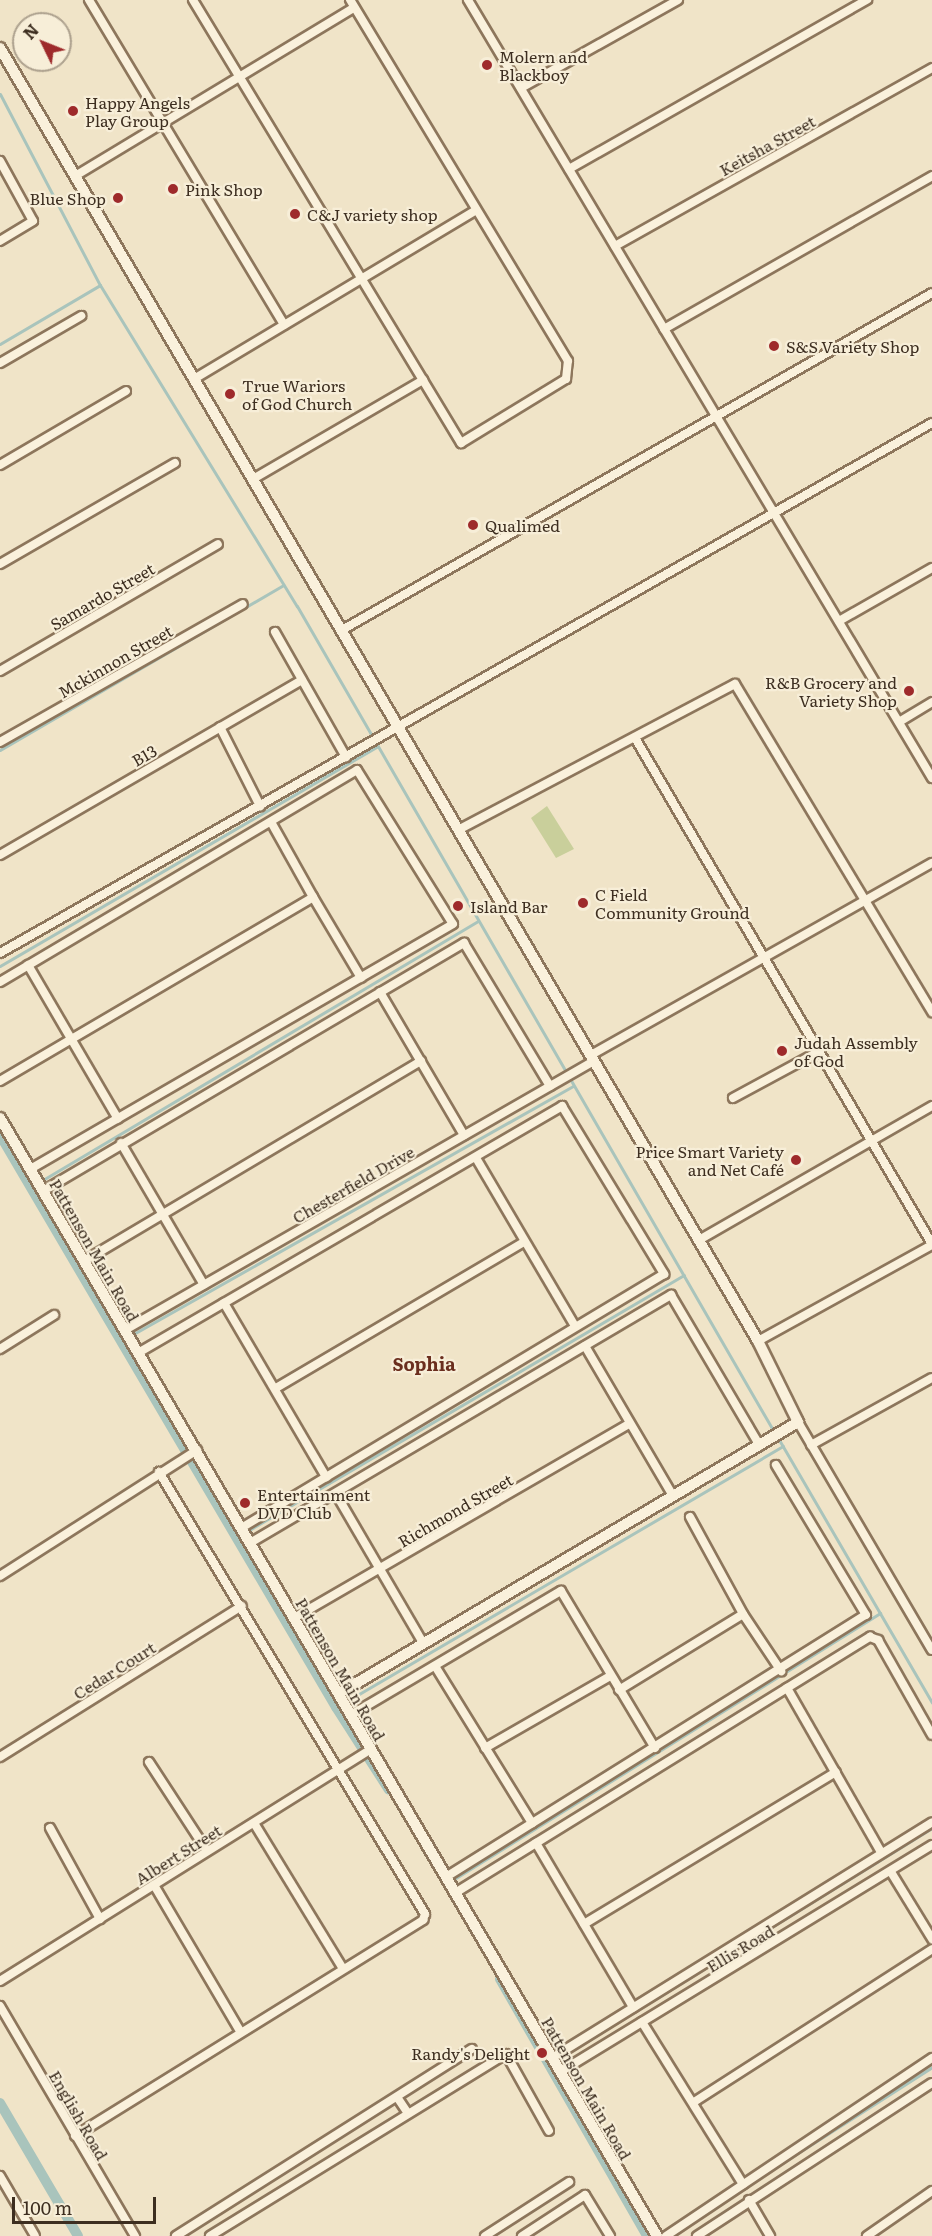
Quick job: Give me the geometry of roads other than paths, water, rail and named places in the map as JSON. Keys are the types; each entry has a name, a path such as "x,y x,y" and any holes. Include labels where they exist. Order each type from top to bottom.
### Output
{"street":[{"path":"89,0 284,325"},
{"path":"193,0 461,443 566,379 566,358 350,0"},
{"path":"468,0 932,778"},
{"path":"521,88 678,0"},
{"path":"569,169 867,0"},
{"path":"75,176 354,8"},
{"path":"0,48 758,1341 798,1422 932,1650"},
{"name":"Keitsha Street","path":"615,246 932,68"},
{"path":"0,161 33,221 0,241"},
{"path":"664,329 932,176"},
{"path":"194,379 476,210"},
{"path":"342,630 932,293"},
{"path":"0,363 81,316"},
{"path":"253,479 423,380"},
{"path":"0,465 126,391"},
{"path":"0,953 932,423"},
{"path":"0,564 175,463"},
{"name":"Samardo Street","path":"0,671 218,544"},
{"path":"838,621 932,568"},
{"name":"Mckinnon Street","path":"0,742 243,604"},
{"path":"275,632 346,757"},
{"name":"B13","path":"0,855 302,680"},
{"path":"458,830 735,684 932,1012"},
{"path":"899,722 932,702"},
{"path":"220,727 260,806"},
{"path":"635,738 766,958 818,1052 932,1245 758,1341"},
{"path":"0,982 357,770 453,924 31,1170"},
{"path":"271,822 361,978"},
{"name":"Chesterfield Drive","path":"125,1330 464,1136 550,1086 592,1058 932,863"},
{"path":"0,1081 314,897"},
{"path":"42,1189 464,943 550,1086"},
{"path":"28,965 118,1119"},
{"path":"380,992 464,1136"},
{"path":"733,1098 818,1052"},
{"path":"84,1261 421,1061"},
{"path":"138,1353 562,1106 664,1274 241,1528"},
{"path":"699,1240 932,1106"},
{"name":"Pattenson Main Road","path":"0,1118 125,1330 193,1452 250,1543 351,1715 369,1750 657,2236"},
{"path":"122,1143 204,1285"},
{"path":"476,1158 575,1326"},
{"path":"276,1388 524,1242"},
{"path":"250,1543 671,1295 762,1445"},
{"path":"224,1303 276,1388 326,1477"},
{"path":"0,1350 54,1315"},
{"path":"585,1346 673,1496"},
{"path":"812,1445 932,1378"},
{"path":"338,1694 798,1422"},
{"name":"Richmond Street","path":"294,1618 629,1424"},
{"path":"0,1576 193,1452"},
{"path":"450,1884 532,1823 781,1671 866,1615 776,1465"},
{"path":"75,2136 342,1967 423,1920 424,1914 242,1606 159,1472"},
{"path":"336,1494 423,1643"},
{"path":"690,1516 743,1614 781,1671"},
{"path":"351,1715 561,1591 655,1748"},
{"name":"Cedar Court","path":"0,1757 242,1606"},
{"path":"619,1690 743,1614"},
{"path":"450,1884 536,1843 870,1636 878,1640 932,1735"},
{"path":"435,1666 532,1823"},
{"path":"485,1748 610,1676"},
{"path":"787,1688 881,1852"},
{"name":"Albert Street","path":"0,1981 369,1750"},
{"path":"149,1762 207,1851"},
{"path":"584,1924 836,1772"},
{"path":"552,2058 932,1822"},
{"path":"255,1823 342,1967"},
{"path":"50,1828 100,1919"},
{"path":"536,1843 633,2007"},
{"name":"Ellis Road","path":"560,2072 932,1845"},
{"path":"891,1872 932,1939"},
{"path":"154,1885 240,2031"},
{"path":"694,2102 932,1949"},
{"name":"English Road","path":"0,2006 135,2236"},
{"path":"642,2022 694,2102 743,2184"},
{"path":"176,2236 472,2049"},
{"path":"210,2236 407,2112 506,2054 549,2131"},
{"path":"666,2236 932,2058"},
{"path":"697,2236 749,2200 932,2084"},
{"path":"397,2097 407,2112"},
{"path":"0,2176 35,2236"},
{"path":"485,2236 569,2181"},
{"path":"867,2236 932,2192"},
{"path":"522,2236 585,2195 610,2236"},
{"path":"749,2200 770,2236"}],"waterway":[{"path":"0,94 100,285 297,606 774,1432"},
{"path":"0,344 100,285"},
{"path":"0,750 284,585"},
{"path":"0,966 377,747"},
{"path":"41,1181 478,921"},
{"path":"121,1341 573,1086"},
{"path":"0,1135 336,1707 389,1790"},
{"path":"237,1537 684,1275"},
{"path":"778,1438 932,1703"},
{"path":"347,1701 783,1446"},
{"path":"451,1881 880,1613"},
{"path":"579,2046 932,1828"},
{"path":"500,1979 647,2236"},
{"path":"757,2179 932,2067"},
{"path":"0,2103 78,2236"}],"place":[{"name":"Molern and Blackboy","path":"487,65"},
{"name":"Happy Angels Play Group","path":"73,111"},
{"name":"Pink Shop","path":"173,189"},
{"name":"Blue Shop","path":"118,198"},
{"name":"C&J variety shop","path":"295,214"},
{"name":"S&S Variety Shop","path":"774,346"},
{"name":"True Wariors of God Church","path":"230,394"},
{"name":"Qualimed","path":"473,525"},
{"name":"R&B Grocery and Variety Shop","path":"909,691"},
{"name":"C Field Community Ground","path":"583,903"},
{"name":"Island Bar","path":"458,906"},
{"name":"Judah Assembly of God","path":"782,1051"},
{"name":"Price Smart Variety and Net Café","path":"796,1160"},
{"name":"Entertainment DVD Club","path":"245,1503"},
{"name":"Randy's Delight","path":"542,2053"}],"district":[{"name":"Sophia","path":"424,1364"}]}
